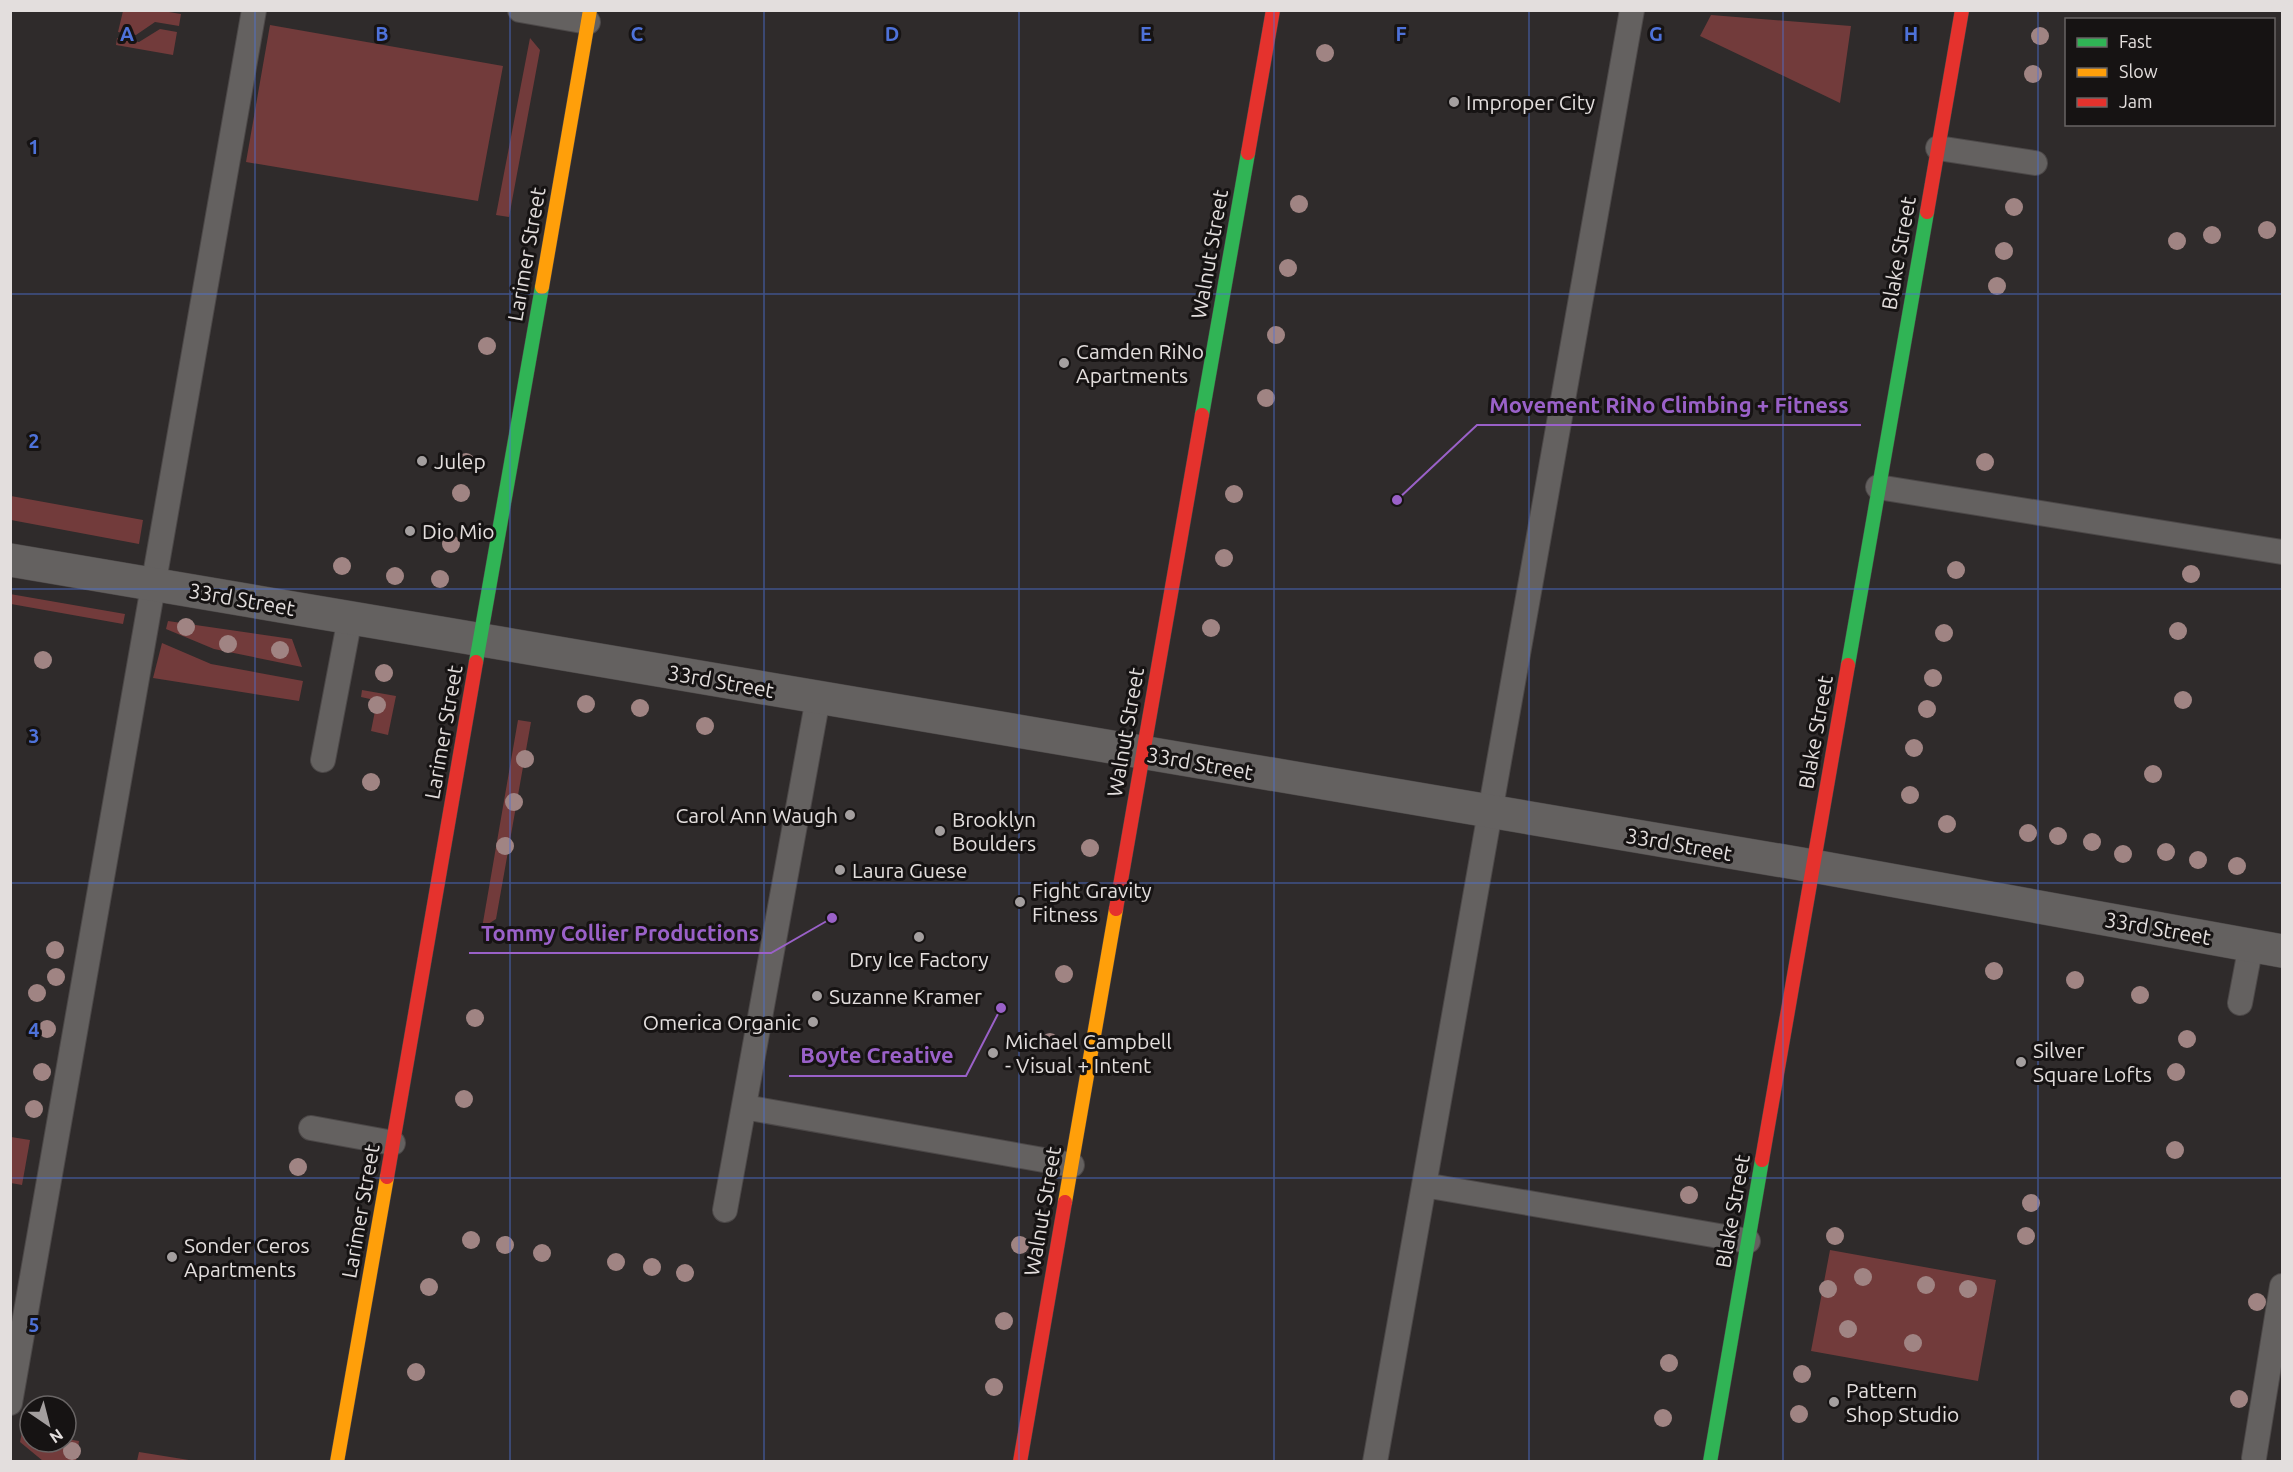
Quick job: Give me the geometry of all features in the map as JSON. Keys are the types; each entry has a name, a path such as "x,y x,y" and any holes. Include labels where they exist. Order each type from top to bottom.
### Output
{"street":[{"name":"Walnut Street","path":"1020,1461 1274,10"},
{"name":"Blake Street","path":"1710,1461 1962,10"},
{"name":"Larimer Street","path":"337,1461 589,16"},
{"name":"33rd Street","path":"10,560 1813,866 2283,951"}],"lane":[{"path":"10,1403 254,10"},
{"path":"519,10 589,16"},
{"path":"1375,1461 1632,10"},
{"path":"1938,148 2035,163"},
{"path":"1878,487 2283,552"},
{"path":"323,760 350,618"},
{"path":"725,1210 818,698"},
{"path":"2240,1003 2251,945"},
{"path":"744,1107 1072,1165"},
{"path":"312,1128 393,1143"},
{"path":"1424,1185 1748,1241"},
{"path":"2254,1458 2283,1286"}],"shaded area":[{"path":"123,11 163,11 181,14 179,26 155,22 136,35 118,32"},
{"path":"1711,15 1851,26 1840,103 1700,36"},
{"path":"270,25 503,66 478,201 246,162"},
{"path":"160,29 177,32 173,55 116,45 117,38 139,42"},
{"path":"530,38 540,50 509,217 496,215"},
{"path":"11,496 143,520 139,544 11,520"},
{"path":"10,594 125,614 123,624 11,604"},
{"path":"168,621 292,639 302,667 214,649 166,629"},
{"path":"162,643 211,664 303,681 299,701 153,678"},
{"path":"362,690 396,696 388,735 371,731 376,706 370,699 361,697"},
{"path":"518,720 531,722 496,919 482,928"},
{"path":"11,1137 30,1140 22,1185 11,1183"},
{"path":"1830,1250 1996,1280 1978,1381 1811,1351"},
{"path":"139,1452 195,1461 137,1461"},
{"path":"35,1454 77,1454 76,1461 43,1461"}],"traffic: fast":[{"path":"1202,415 1248,153"},
{"path":"1848,665 1927,212"},
{"path":"476,662 542,287"},
{"path":"1710,1462 1762,1160"}],"traffic: slow":[{"path":"542,287 590,10"},
{"path":"1065,1202 1116,909"},
{"path":"337,1462 387,1177"}],"traffic: jam":[{"path":"1248,153 1273,10"},
{"path":"1927,212 1962,10"},
{"path":"1116,909 1202,415"},
{"path":"387,1177 476,662"},
{"path":"1762,1160 1848,665"},
{"path":"1020,1462 1065,1202"}],"place":[{"name":"Improper City","path":"1454,102"},
{"name":"Camden RiNo Apartments","path":"1064,363"},
{"name":"Julep","path":"422,461"},
{"name":"Movement RiNo Climbing + Fitness","path":"1397,500"},
{"name":"Dio Mio","path":"410,531"},
{"name":"Carol Ann Waugh","path":"850,815"},
{"name":"Brooklyn Boulders","path":"940,831"},
{"name":"Laura Guese","path":"840,870"},
{"name":"Fight Gravity Fitness","path":"1020,902"},
{"name":"Tommy Collier Productions","path":"832,918"},
{"name":"Dry Ice Factory","path":"919,937"},
{"name":"Suzanne Kramer","path":"817,996"},
{"name":"Boyte Creative","path":"1001,1008"},
{"name":"Omerica Organic","path":"813,1022"},
{"name":"Michael Campbell - Visual + Intent","path":"993,1053"},
{"name":"Silver Square Lofts","path":"2021,1062"},
{"name":"Sonder Ceros Apartments","path":"172,1257"},
{"name":"Pattern Shop Studio","path":"1834,1402"}]}
